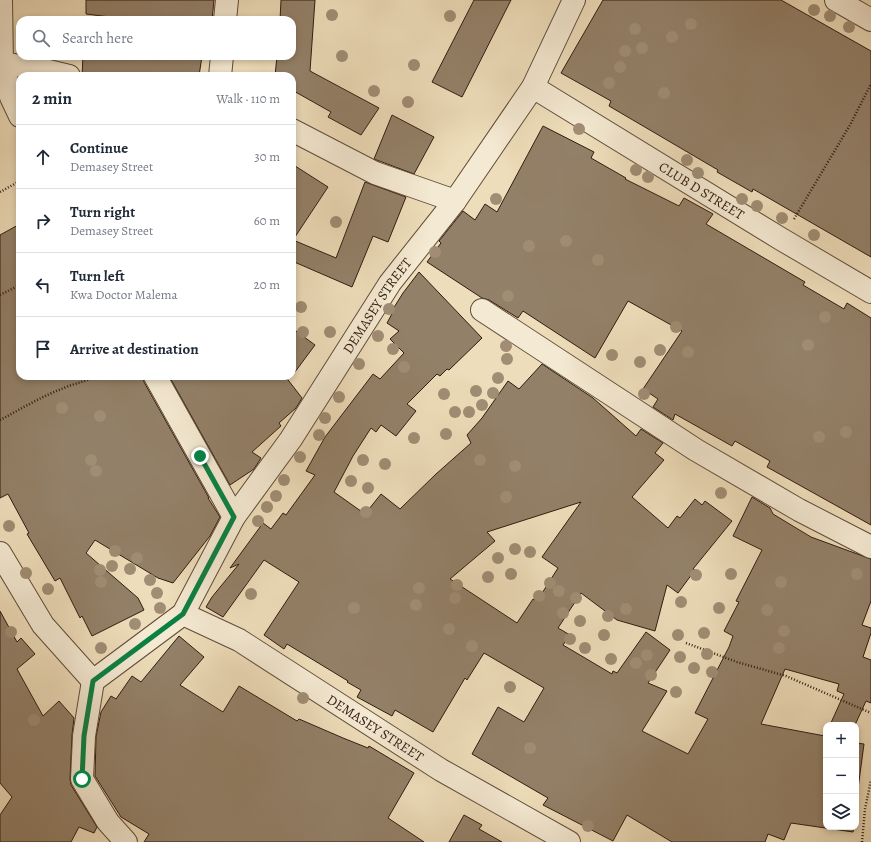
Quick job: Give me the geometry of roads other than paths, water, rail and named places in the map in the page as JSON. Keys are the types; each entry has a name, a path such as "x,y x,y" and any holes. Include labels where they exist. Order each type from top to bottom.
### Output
{"street":[{"path":"1,0 2,63 10,97 16,108"},
{"path":"225,16 226,0"},
{"name":"DEMASEY STREET","path":"93,681 183,614 234,517 291,439 390,283 455,201 533,87 574,0"},
{"path":"836,0 871,20"},
{"path":"220,72 222,60"},
{"path":"2,63 52,72"},
{"name":"CLUB D STREET","path":"533,87 781,239 871,292"},
{"path":"296,132 375,173 455,201"},
{"path":"482,310 696,450 799,510 871,547"},
{"path":"157,380 234,517"},
{"path":"3,566 43,625 93,681 84,736 82,779 108,822 126,842"},
{"name":"DEMASEY STREET","path":"183,614 239,640 442,770 569,842"}]}
